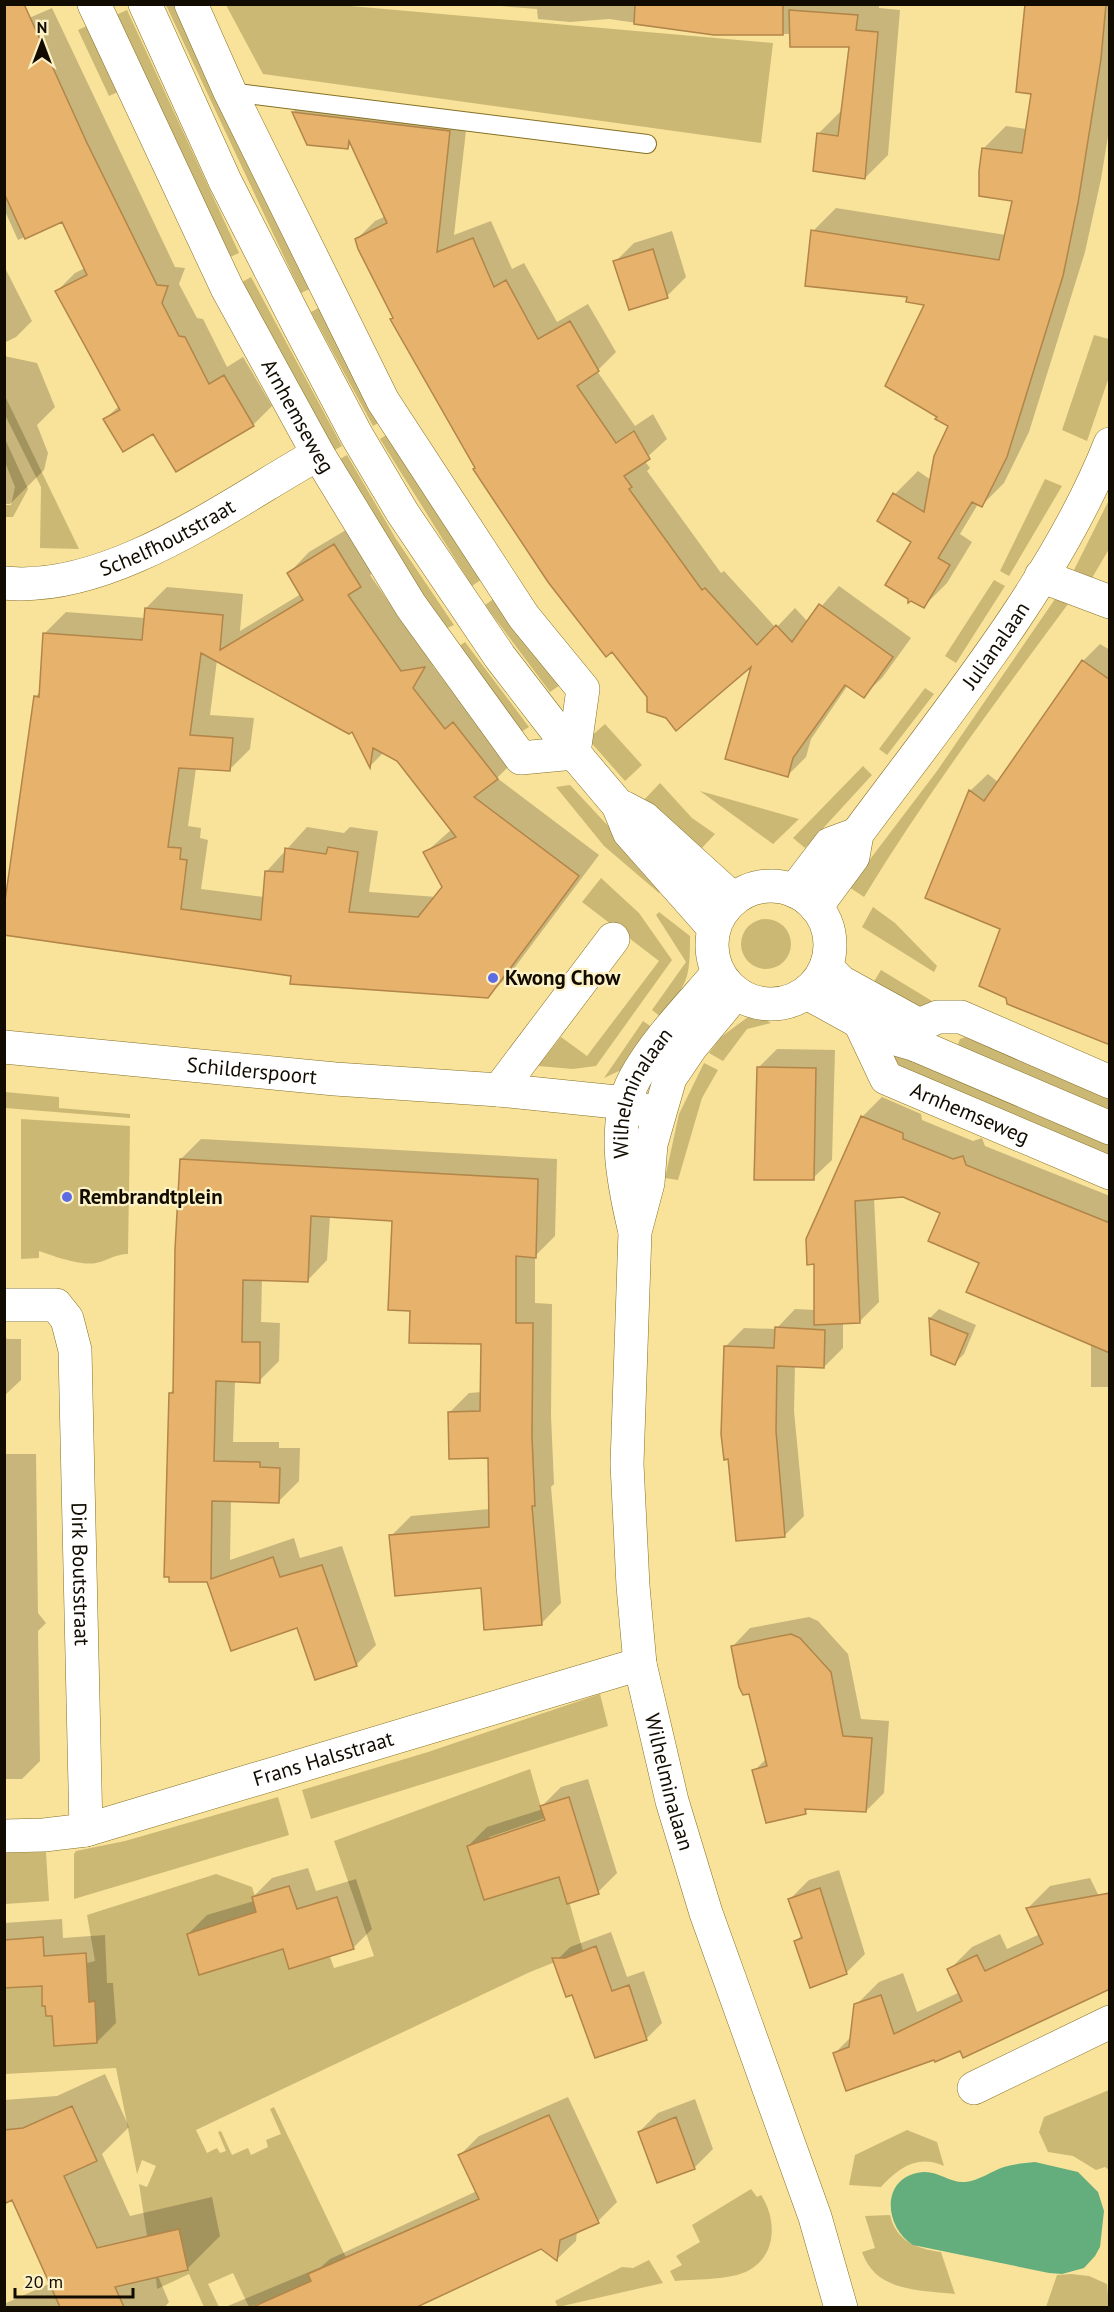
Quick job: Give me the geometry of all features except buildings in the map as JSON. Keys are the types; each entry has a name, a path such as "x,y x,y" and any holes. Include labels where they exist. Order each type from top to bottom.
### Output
{"street":[{"name":"Arnhemseweg","path":"94,4 227,288 318,454 411,606 521,758 574,753"},
{"name":"Arnhemseweg","path":"145,4 225,181 357,436 452,589 574,753 618,804 629,832 713,927"},
{"path":"191,4 230,92 383,401 524,617 583,689 574,753"},
{"name":"Julianalaan","path":"805,899 830,844 857,834 987,657 1041,576 1075,518 1110,444"},
{"name":"Schelfhoutstraat","path":"4,583 30,586 56,582 87,574 159,546 318,454"},
{"path":"1041,576 1110,602"},
{"name":"Arnhemseweg","path":"618,804 644,818 733,899"},
{"path":"777,886 805,899 829,934 830,951 826,967 807,993 791,1002 774,1005 753,1002 726,983 712,958 713,927 733,899 753,888 777,886"},
{"path":"499,1090 613,939"},
{"name":"Arnhemseweg","path":"826,967 917,1035 1110,1128"},
{"name":"Wilhelminalaan","path":"635,1232 623,1182 622,1143 626,1103 635,1078 669,1031 726,983"},
{"name":"Wilhelminalaan","path":"726,983 691,1047 670,1078 651,1144 648,1183 635,1232 627,1464 633,1587 640,1664 672,1801 706,1914 815,2217 841,2307"},
{"name":"Arnhemseweg","path":"807,993 885,1036 917,1035"},
{"path":"917,1035 938,1017 961,1017 1110,1082"},
{"name":"Arnhemseweg","path":"860,1023 886,1078 1110,1173"},
{"name":"Schilderspoort","path":"4,1047 335,1079 499,1090 626,1103 658,1116"},
{"name":"Dirk Boutsstraat","path":"4,1305 56,1305 67,1318 75,1350 86,1830"},
{"name":"Frans Halsstraat","path":"4,1836 44,1835 86,1830 640,1664"},
{"path":"974,2088 1110,2022"}],"lane":[{"path":"230,92 647,144"}],"shaded area":[{"path":"166,5 180,5 312,288 301,293"},
{"path":"226,5 339,5 773,43 761,143 263,74"},
{"path":"127,10 239,253 228,258 116,15"},
{"path":"89,25 120,91 109,96 78,30"},
{"path":"251,277 342,446 333,451 242,282"},
{"path":"322,306 383,420 373,426 311,312"},
{"path":"1094,335 1109,339 1109,377 1087,441 1062,430"},
{"path":"4,396 79,549 40,548 41,487 5,415"},
{"path":"391,432 482,579 472,586 380,439"},
{"path":"5,439 28,489 13,517 5,517 5,505 11,505 15,487 5,462"},
{"path":"347,455 396,539 454,625 445,629 338,460"},
{"path":"1045,479 1062,486 1009,576 1000,571"},
{"path":"1109,500 1109,549 1092,578 1074,570"},
{"path":"994,580 1005,586 956,663 945,656"},
{"path":"495,598 560,685 550,692 485,605"},
{"path":"1055,599 1068,604 937,785 864,897 849,887 937,771"},
{"path":"465,642 529,727 521,732 458,647"},
{"path":"925,688 934,694 887,755 879,749"},
{"path":"605,724 642,765 625,781 588,739"},
{"path":"863,766 872,775 805,848 793,838"},
{"path":"660,783 692,818 715,834 700,850 643,801"},
{"path":"570,785 665,887 659,893 604,846 556,787"},
{"path":"700,791 799,819 773,844"},
{"path":"601,878 639,913 672,960 596,1066 573,1069 538,1066 561,1037 587,1056 659,961 582,902"},
{"path":"873,907 895,923 937,966 934,972 862,927"},
{"path":"659,912 690,936 686,980 661,1017 652,1010 686,962 656,915"},
{"path":"761,919 771,919 784,926 791,939 791,949 784,962 771,969 761,969 752,965 745,958 741,949 741,939 745,930 752,923"},
{"path":"881,970 932,1001 932,1005 910,1007 870,988"},
{"path":"748,1017 761,1017 771,1023 747,1029 723,1061 709,1053 721,1037"},
{"path":"643,1021 653,1028 621,1070 604,1078"},
{"path":"966,1037 1109,1099 1109,1118 957,1047 960,1039"},
{"path":"891,1052 1109,1142 1109,1161 891,1068"},
{"path":"704,1063 718,1070 702,1098 678,1180 665,1178 679,1114"},
{"path":"5,1092 59,1097 59,1108 130,1114 130,1118 5,1108"},
{"name":"Rembrandtplein","path":"21,1119 130,1126 128,1254 90,1264 67,1260 39,1251 39,1258 21,1259"},
{"path":"600,1694 608,1726 311,1819 302,1790 428,1752"},
{"path":"530,1769 550,1838 519,1829 467,1846 484,1900 562,1876 583,1951 530,1972 196,2130 207,2153 217,2148 220,2153 226,2151 218,2132 221,2131 232,2155 248,2148 251,2155 268,2147 266,2140 281,2134 270,2109 274,2107 363,2293 345,2300 329,2265 308,2274 323,2307 291,2307 288,2303 280,2307 267,2307 264,2302 249,2307 233,2273 208,2284 219,2307 204,2307 189,2274 157,2289 156,2278 188,2270 179,2229 147,2236 139,2184 147,2187 156,2166 142,2160 137,2174 116,2068 5,2074 5,1988 44,1986 45,2003 42,2006 45,2006 46,2016 52,2016 54,2046 97,2043 95,2001 89,2002 87,1963 95,1961 87,1915 216,1874 252,1887 256,1912 187,1934 199,1974 283,1949 289,1969 330,1957 334,1968 374,1956 334,1841"},
{"path":"278,1797 289,1835 74,1899 74,1854 76,1851 125,1841"},
{"path":"46,1852 49,1901 5,1904 5,1853"},
{"path":"1109,2090 1109,2170 1105,2167 1096,2170 1073,2156 1048,2152 1039,2132 1044,2117"},
{"path":"907,2130 937,2142 944,2166 917,2162 902,2169 881,2187 849,2185 855,2155"},
{"path":"1035,2162 1078,2172 1098,2192 1104,2211 1100,2247 1084,2268 1062,2274 1049,2273 913,2245 896,2225 891,2202 894,2191 900,2181 911,2175 930,2172 965,2182 1004,2167"},
{"path":"751,2189 757,2197 761,2195 771,2218 770,2242 759,2262 750,2270 730,2277 675,2281 670,2271 682,2265 676,2256 700,2242 692,2225"},
{"path":"890,2215 902,2237 916,2246 941,2252 955,2294 913,2290 888,2282 877,2275 862,2252 875,2248 865,2216"},
{"path":"649,2260 663,2283 558,2307 555,2301 622,2267 633,2268"},
{"path":"1057,2275 1089,2276 1107,2284 1109,2307 1046,2307"}],"place":[{"name":"Kwong Chow","path":"493,978"},
{"name":"Rembrandtplein","path":"67,1197"}]}
